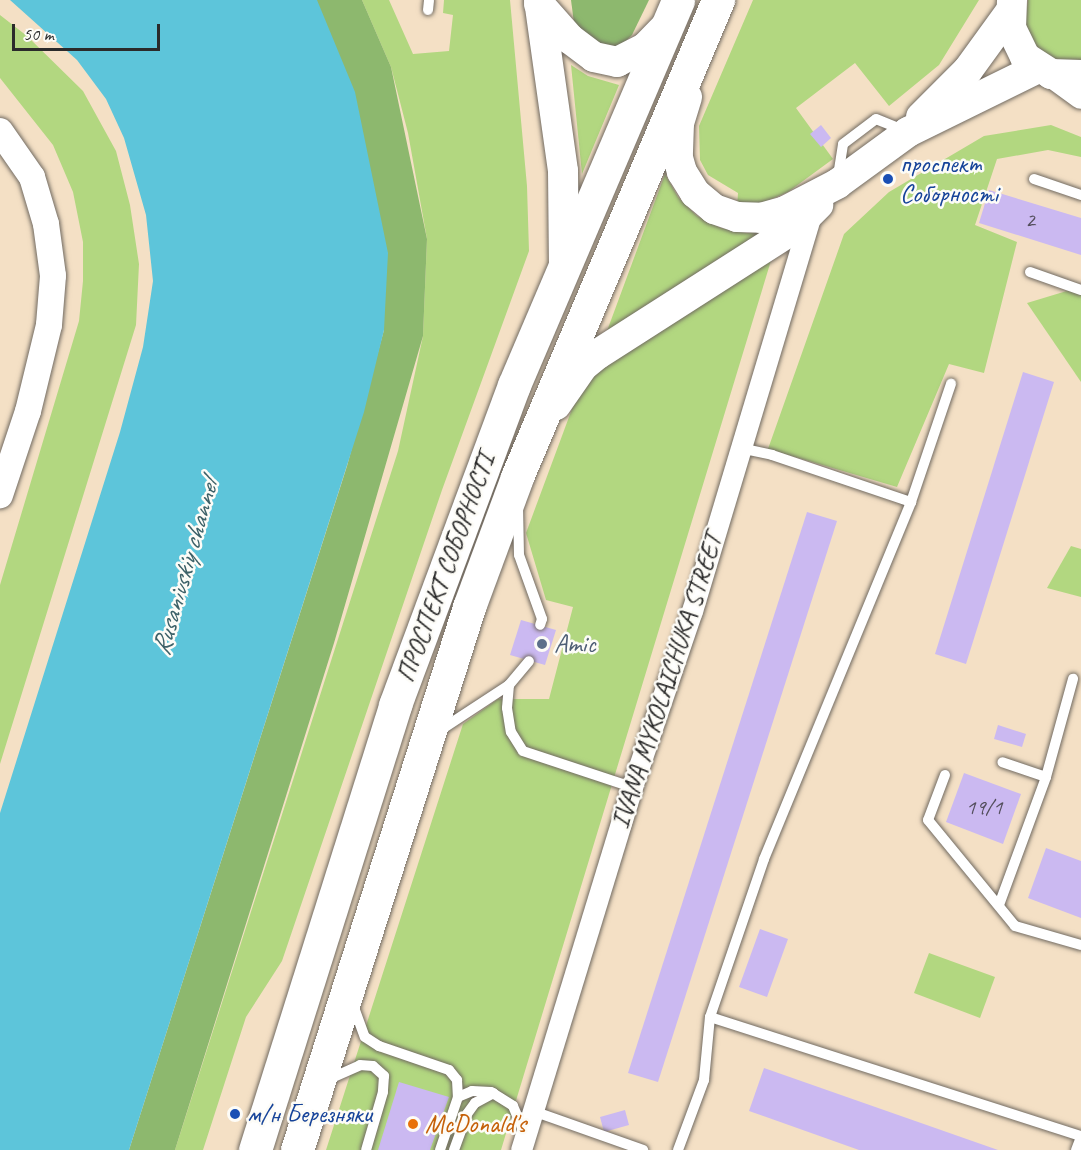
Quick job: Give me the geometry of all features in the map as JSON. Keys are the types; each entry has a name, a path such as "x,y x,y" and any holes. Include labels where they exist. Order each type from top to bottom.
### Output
{"highway":[{"name":"ПРОСПЕКТ СОБОРНОСТІ","path":"297,1150 469,607 517,477 717,1"},
{"name":"ПРОСПЕКТ СОБОРНОСТІ","path":"255,1150 395,705 564,264 672,13"}],"main road":[{"name":"IVANA MYKOLAICHUKA STREET","path":"717,1 679,123 678,158 695,193 714,209 736,217 761,218 785,211 837,184 908,132 968,70 1011,6"},
{"path":"539,2 570,39 594,57 616,62 646,47 672,13"},
{"path":"539,2 562,171 564,264"},
{"path":"1011,6 1016,44 1045,71 1081,75"},
{"name":"IVANA MYKOLAICHUKA STREET","path":"908,132 1045,71"},
{"name":"IVANA MYKOLAICHUKA STREET","path":"533,440 583,366 639,325 795,228 837,184"}],"street":[{"path":"1045,71 1081,96"},
{"path":"0,131 32,177 46,225 54,276 49,326 28,411 0,495"},
{"name":"IVANA MYKOLAICHUKA STREET","path":"523,1144 632,787 692,610 812,212"}],"lane":[{"path":"1034,179 1081,195"},
{"path":"1030,272 1081,290"},
{"path":"678,1150 704,1080 710,1017 764,859 911,502 951,384"},
{"path":"740,448 772,455 911,502"},
{"path":"517,477 519,555 542,619 540,625"},
{"path":"427,739 509,685 529,661"},
{"path":"999,905 1046,777 1073,679"},
{"path":"509,685 507,708 511,732 523,751 632,787"},
{"path":"1002,762 1046,777"},
{"path":"945,775 928,820 1015,926 1081,945"},
{"path":"348,990 365,1037 379,1046 449,1070 457,1080 458,1097 440,1150"},
{"path":"710,1017 1081,1137 1076,1150"},
{"path":"317,1087 360,1065 373,1066 384,1076 383,1092 366,1150"},
{"path":"458,1097 472,1091 494,1093 513,1106 523,1144"},
{"path":"454,1150 467,1114 476,1103 494,1093"},
{"path":"533,1111 643,1150"}],"green space":[{"path":"316,0 362,0 391,67 427,239 423,336 334,643 175,1150 129,1150 347,466 384,330"},
{"path":"362,0 389,0 413,54 449,51 453,15 443,13 444,0 510,0 527,186 529,251 442,490 282,961 246,1017 203,1150 175,1150 398,451 423,336 427,239 408,133 391,67"},
{"path":"571,0 649,0 632,35 618,49 604,52 574,23"},
{"path":"753,0 979,0 939,65 889,106 855,63 796,108 833,159 788,192 757,205 737,207 738,193 708,175 700,160 699,126"},
{"path":"1028,0 1081,0 1081,63 1053,61 1039,52 1025,26"},
{"path":"0,15 27,36 83,91 116,151 130,205 139,264 136,325 0,764 0,585 79,321 83,281 83,242 73,192 53,145 0,78"},
{"path":"571,65 588,76 619,85 582,174"},
{"path":"1051,125 1081,137 1081,157 1048,150 997,159 975,225 1017,242 984,373 949,364 897,487 768,449 844,234 889,192 984,136"},
{"path":"665,174 678,197 697,216 721,228 747,233 773,230 607,331"},
{"path":"773,254 501,1150 326,1150 463,724 498,699 549,699 573,607 546,600 526,533 579,390 639,335"},
{"path":"1070,290 1081,295 1081,382 1027,303"},
{"path":"1071,546 1081,549 1081,597 1047,588"},
{"path":"929,953 995,977 980,1018 914,993"}],"water":[{"name":"Rusanivskiy channel","path":"10,0 317,0 355,92 388,253 384,330 364,412 129,1150 0,1150 0,813 120,432 143,347 153,281 146,215 124,138 106,99 77,60"}],"building":[{"path":"821,125 831,138 821,147 810,134"},
{"path":"989,190 1081,218 1081,255 979,223"},
{"path":"1023,372 1054,382 966,664 935,654"},
{"path":"807,512 837,521 658,1082 628,1073"},
{"path":"521,620 556,630 545,665 510,655"},
{"path":"998,725 1026,734 1022,747 994,739"},
{"path":"964,773 1021,794 1003,844 946,822"},
{"path":"1046,848 1081,861 1081,918 1028,898"},
{"path":"760,929 788,939 767,997 739,987"},
{"path":"764,1068 998,1150 859,1150 749,1111"},
{"name":"McDonald's","path":"399,1082 449,1097 430,1150 378,1150"},
{"path":"625,1110 629,1125 604,1132 600,1117"}],"place":[{"name":"проспект Соборності","path":"888,179"},
{"name":"Amic","path":"542,644"},
{"name":"м/н Березняки","path":"235,1114"},
{"name":"McDonald's","path":"413,1124"}]}
